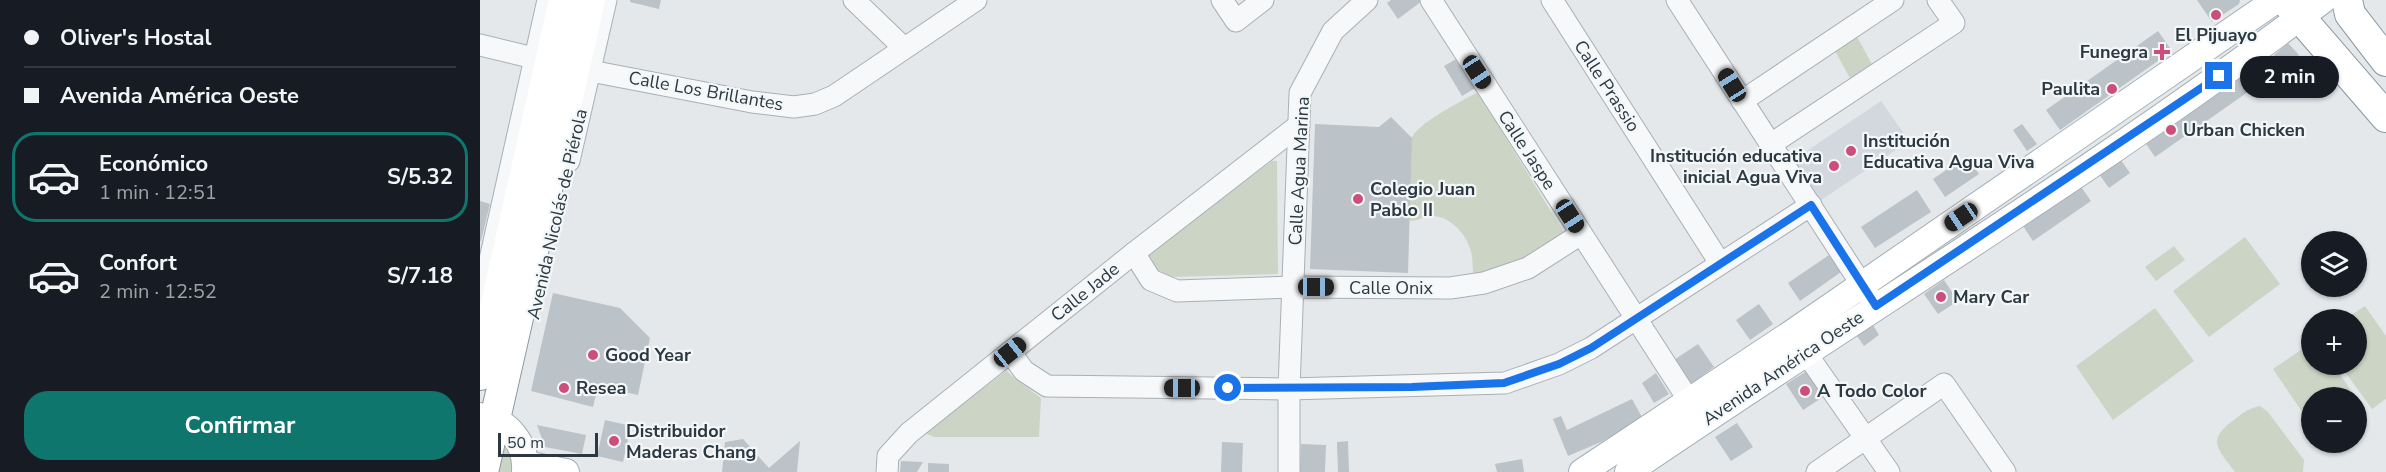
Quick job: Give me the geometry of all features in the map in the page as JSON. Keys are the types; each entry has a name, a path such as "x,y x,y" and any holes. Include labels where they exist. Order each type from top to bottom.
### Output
{"highway":[{"name":"Avenida Nicolás de Piérola","path":"483,472 494,421 518,349 562,65 564,0"},
{"name":"Avenida Nicolás de Piérola","path":"480,375 484,299 562,65 590,0"},
{"path":"2347,0 2350,14 2386,61"},
{"path":"2307,5 2383,99"}],"main road":[{"name":"Avenida América Oeste","path":"1628,472 1696,412 1862,285 2276,0"},
{"name":"Avenida América Oeste","path":"1582,472 1806,353 2093,162 2307,5"},
{"path":"494,421 517,438 525,468 566,472"}],"street":[{"name":"Avenida Nicolás de Piérola","path":"548,0 562,65"},
{"name":"Avenida Nicolás de Piérola","path":"562,65 606,0"},
{"path":"854,0 904,48"},
{"name":"Calle Los Brillantes","path":"480,45 562,65 752,102 794,107 815,104 834,96 976,0"},
{"path":"1222,0 1236,21 1263,0"},
{"name":"Calle Jaspe","path":"1431,0 1696,412"},
{"name":"Calle Prassio","path":"1552,0 1720,263"},
{"path":"1677,0 1876,306"},
{"path":"1742,102 1893,0"},
{"path":"1771,144 1954,23 1938,0"},
{"name":"Calle Agua Marina","path":"1289,472 1289,389 1300,93 1333,31 1357,3"},
{"name":"Calle Jade","path":"887,472 888,456 909,433 1134,253 1299,125"},
{"path":"1010,352 1024,371 1047,386 1289,389 1504,383 1559,364 1591,348 1811,205"},
{"name":"Calle Onix","path":"1134,253 1150,279 1177,291 1293,287 1450,288 1484,283 1528,268 1581,234"},
{"path":"1806,353 1889,472"},
{"path":"1817,472 1944,384 2005,472"}],"shaded area":[{"name":"Institución Educativa Agua Viva","path":"1881,101 1909,141 1820,201 1792,161"}],"green space":[{"path":"1856,35 1872,64 1851,80 1834,49"},
{"path":"1478,92 1566,236 1532,257 1474,275 1471,250 1459,229 1439,217 1432,216 1410,221 1407,169 1408,149 1414,134 1440,113"},
{"path":"1272,161 1277,161 1278,274 1170,277 1156,269 1148,254"},
{"path":"2245,237 2280,284 2209,337 2173,291"},
{"path":"2174,246 2185,260 2156,281 2145,267"},
{"path":"2365,306 2386,336 2386,399 2372,409 2367,402 2367,387 2356,387 2347,375 2367,375 2367,309 2360,309"},
{"path":"2155,308 2194,361 2113,420 2076,366"},
{"path":"2301,350 2301,375 2340,375 2349,387 2301,387 2301,410 2273,369"},
{"path":"1006,371 1041,398 1039,437 934,437 927,434 927,431"},
{"path":"2260,406 2268,412 2304,460 2303,472 2235,472 2223,457 2217,444 2220,433 2244,413"},
{"path":"500,434 510,441 515,472 493,472"}],"building":[{"path":"630,0 661,0 659,9 630,2"},
{"path":"1391,0 1422,1 1398,19 1387,3"},
{"path":"2197,0 2240,0 2239,4 2212,22"},
{"path":"2158,31 2172,51 2060,130 2046,110"},
{"path":"2288,43 2299,55 2284,67 2274,55"},
{"path":"1458,58 1477,87 1462,96 1444,66"},
{"path":"2325,63 2337,77 2319,92 2307,77"},
{"path":"2240,67 2268,78 2155,157 2140,135"},
{"path":"2280,74 2294,81 2283,90 2274,78"},
{"name":"Colegio Juan Pablo II","path":"1391,117 1412,138 1408,273 1310,269 1315,124 1379,127"},
{"path":"2022,124 2037,144 2027,151 2013,130"},
{"path":"2116,153 2130,173 2109,188 2094,167"},
{"path":"1967,156 1979,174 1945,197 1933,179"},
{"path":"2079,184 2091,201 2033,241 2021,223"},
{"path":"1917,190 1931,212 1875,248 1861,227"},
{"path":"480,201 490,204 481,241 480,241"},
{"path":"1829,255 1841,272 1800,301 1788,283"},
{"name":"Mary Car","path":"1944,280 1958,301 1938,314 1924,294"},
{"name":"Good Year","path":"553,293 620,308 650,338 638,395 598,386 593,407 531,391"},
{"path":"1759,304 1773,324 1750,340 1736,320"},
{"path":"1873,325 1879,335 1864,346 1857,336"},
{"path":"1698,344 1714,367 1691,384 1674,360"},
{"name":"A Todo Color","path":"1807,371 1823,397 1803,410 1786,384"},
{"path":"1656,373 1669,394 1654,403 1642,383"},
{"path":"1632,399 1643,419 1601,442 1568,456 1553,419 1561,416 1567,430"},
{"name":"Distribuidor Maderas Chang","path":"605,420 631,426 623,462 597,456"},
{"path":"1737,423 1753,447 1731,461 1715,437"},
{"path":"537,425 586,435 582,454 545,447"},
{"path":"743,439 769,468 800,441 797,472 722,472 725,442"},
{"path":"1348,441 1349,472 1338,472 1337,442"},
{"path":"1222,442 1243,443 1242,472 1221,472"},
{"path":"1301,444 1326,445 1325,472 1300,472"},
{"path":"1522,459 1524,472 1497,472 1495,464"},
{"path":"901,461 923,462 917,472 900,472"},
{"path":"928,463 949,464 949,472 928,472"}],"place":[{"name":"El Pijuayo","path":"2216,15"},
{"name":"Funegra","path":"2162,52"},
{"name":"Paulita","path":"2112,89"},
{"name":"Urban Chicken","path":"2171,130"},
{"name":"Institución Educativa Agua Viva","path":"1851,151"},
{"name":"Institución educativa inicial Agua Viva","path":"1834,166"},
{"name":"Colegio Juan Pablo II","path":"1358,199"},
{"name":"Mary Car","path":"1941,297"},
{"name":"Good Year","path":"593,355"},
{"name":"Resea","path":"564,388"},
{"name":"A Todo Color","path":"1805,391"},
{"name":"Distribuidor Maderas Chang","path":"614,441"}],"route":[{"path":"1228,388 1412,387 1504,383 1559,364 1591,348 1811,205 1876,306 2074,176 2219,76"}]}
